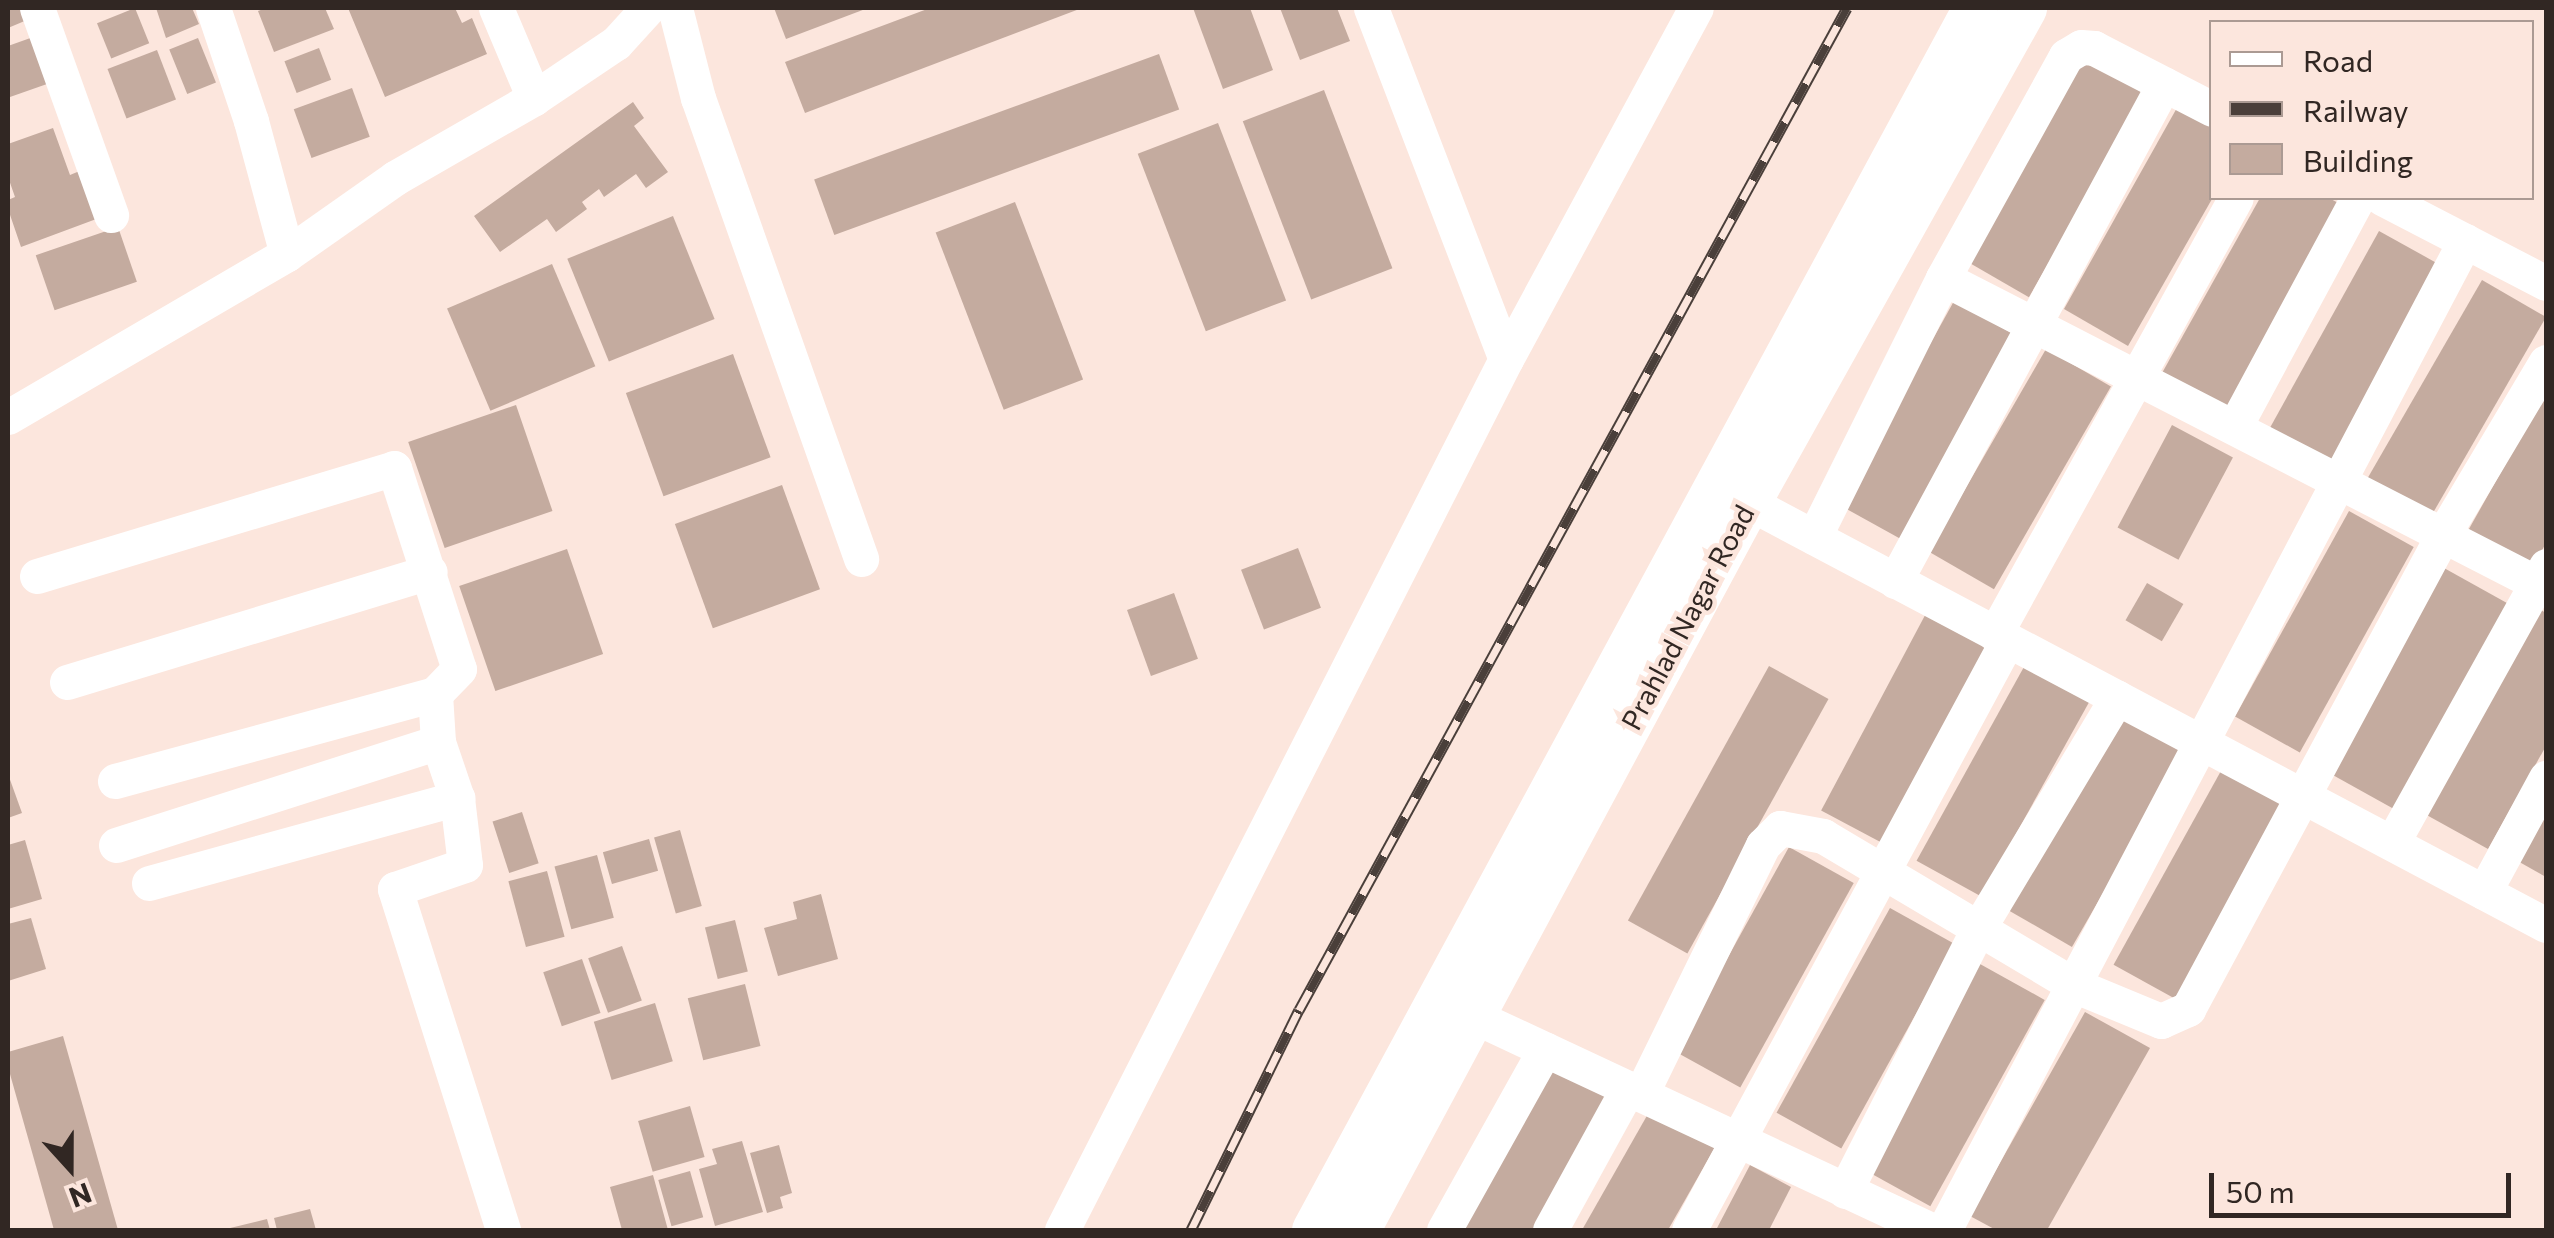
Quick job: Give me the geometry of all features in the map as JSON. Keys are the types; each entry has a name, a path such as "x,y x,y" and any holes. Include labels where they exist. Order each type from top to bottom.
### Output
{"street":[{"path":"37,8 111,215"},
{"path":"213,8 251,121 287,254"},
{"path":"496,8 534,98"},
{"path":"8,417 287,254 396,178 534,98 616,43 648,8"},
{"path":"675,8 698,98 861,559"},
{"path":"1371,8 1506,358"},
{"path":"1062,1230 1506,358 1696,8"},
{"name":"Prahlad Nagar Road","path":"1314,1230 1456,1008 1733,494 1975,8"},
{"name":"Prahlad Nagar Road","path":"1733,494 2024,8"},
{"path":"1814,537 1944,278 2073,50 2094,48 2209,107"},
{"path":"1894,581 2036,326 2164,84"},
{"path":"1690,1230 1885,872 2001,638 2235,200"},
{"path":"2235,426 2357,200"},
{"path":"2386,200 2546,283"},
{"path":"1944,1230 2076,986 2465,241"},
{"path":"1944,278 2444,533 2544,579 2392,843"},
{"path":"1550,1230 1635,1091 1770,834 1780,828 1808,830 2076,986 2162,1021 2188,1009 2444,533 2546,362"},
{"path":"36,576 394,468 459,669 435,694 115,781"},
{"path":"1733,494 2546,924"},
{"path":"66,682 430,572"},
{"path":"435,694 438,742 457,798 465,865 395,890 503,1230"},
{"path":"1846,1190 1978,930 2117,698"},
{"path":"116,845 438,742"},
{"path":"2484,892 2546,778"},
{"path":"149,882 457,798"},
{"path":"1456,1008 1931,1230"},
{"name":"Prahlad Nagar Road","path":"1357,1230 1456,1008"},
{"path":"1444,1230 1545,1049"}],"building":[{"path":"8,8 22,8 27,20 8,28"},
{"path":"135,8 149,43 111,59 97,23"},
{"path":"156,8 192,8 199,24 166,38"},
{"path":"325,8 334,29 274,52 258,11"},
{"path":"348,8 455,8 462,23 472,18 487,54 385,97"},
{"path":"774,8 868,8 786,39"},
{"path":"930,8 1082,8 805,113 785,62"},
{"path":"1193,8 1250,8 1273,70 1223,89"},
{"path":"1280,8 1337,8 1350,41 1300,60"},
{"path":"36,36 47,84 10,97 8,46"},
{"path":"198,38 216,83 187,94 169,50"},
{"path":"319,48 331,80 297,93 284,61"},
{"path":"157,50 176,99 127,118 108,69"},
{"path":"1159,54 1179,109 834,235 814,180"},
{"path":"2081,57 2146,94 2029,297 1964,260"},
{"path":"352,88 370,137 312,158 294,109"},
{"path":"1324,90 1392,268 1311,299 1243,121"},
{"path":"633,102 644,118 634,126 668,172 646,188 636,174 604,197 599,189 582,202 587,209 556,232 547,219 500,252 474,216"},
{"path":"2178,106 2209,122 2211,200 2128,346 2064,309"},
{"path":"1218,123 1286,300 1206,331 1138,154"},
{"path":"53,128 70,175 82,170 99,218 21,247 8,209 8,200 15,197 8,177 8,144"},
{"path":"2259,200 2333,200 2342,205 2227,410 2162,373"},
{"path":"1015,202 1083,379 1004,410 936,232"},
{"path":"673,216 715,319 609,362 567,259"},
{"path":"118,227 137,282 55,310 36,255"},
{"path":"2379,231 2443,266 2328,473 2265,437"},
{"path":"552,264 595,366 490,411 447,309"},
{"path":"2482,280 2546,317 2429,521 2364,484"},
{"path":"1954,301 2019,337 1905,542 1841,506"},
{"path":"2046,349 2111,386 1994,589 1929,552"},
{"path":"733,354 771,457 663,496 626,393"},
{"path":"2546,392 2546,543 2530,572 2465,536"},
{"path":"516,405 552,511 445,548 408,442"},
{"path":"2172,425 2233,457 2178,560 2118,527"},
{"path":"782,485 820,589 713,628 675,524"},
{"path":"2349,511 2414,547 2300,752 2235,717"},
{"path":"1298,548 1321,608 1264,630 1241,570"},
{"path":"567,549 603,654 495,691 459,586"},
{"path":"2444,568 2509,604 2395,809 2330,774"},
{"path":"2147,583 2183,604 2162,641 2126,620"},
{"path":"1174,593 1198,659 1151,676 1127,610"},
{"path":"1931,604 1996,639 1886,845 1821,811"},
{"path":"2539,609 2546,613 2546,746 2488,849 2423,813"},
{"path":"2030,656 2095,692 1981,897 1917,861"},
{"path":"1769,666 1828,699 1687,953 1628,921"},
{"path":"2125,705 2190,743 2072,947 2007,909"},
{"path":"2227,760 2292,796 2178,1001 2114,965"},
{"path":"8,774 22,813 8,818"},
{"path":"2546,802 2546,877 2514,859"},
{"path":"522,812 539,863 509,873 493,822"},
{"path":"680,830 702,906 676,913 654,837"},
{"path":"649,839 658,871 612,884 603,852"},
{"path":"25,840 42,899 8,909 8,845"},
{"path":"1789,847 1854,883 1740,1088 1676,1052"},
{"path":"597,855 614,918 571,929 554,866"},
{"path":"547,871 565,937 526,947 508,881"},
{"path":"821,894 838,959 778,976 764,928 797,919 793,902"},
{"path":"1890,908 1955,944 1841,1149 1777,1113"},
{"path":"31,918 46,969 8,981 8,924"},
{"path":"735,920 748,971 718,979 705,927"},
{"path":"622,946 642,1001 608,1013 588,958"},
{"path":"582,959 601,1013 562,1026 543,972"},
{"path":"1980,964 2045,1000 1930,1206 1866,1170"},
{"path":"745,984 760,1046 703,1060 688,998"},
{"path":"655,1003 673,1061 612,1080 594,1022"},
{"path":"2085,1012 2150,1048 2047,1230 1996,1230 1970,1216"},
{"path":"63,1036 118,1230 54,1230 8,1067 8,1052"},
{"path":"1548,1058 1613,1094 1536,1230 1450,1230"},
{"path":"1653,1105 1718,1142 1668,1230 1582,1230"},
{"path":"690,1106 705,1157 653,1172 638,1121"},
{"path":"742,1141 763,1212 715,1226 699,1169 717,1164 712,1149"},
{"path":"779,1145 792,1193 780,1197 783,1208 767,1213 750,1153"},
{"path":"1750,1165 1791,1187 1769,1230 1716,1230"},
{"path":"690,1171 703,1217 672,1226 658,1180"},
{"path":"653,1175 668,1230 622,1230 610,1187"},
{"path":"310,1209 316,1230 277,1230 274,1218"},
{"path":"267,1219 270,1230 226,1230 226,1229"}],"railway":[{"path":"1191,1230 1299,1010 1847,8"}]}
